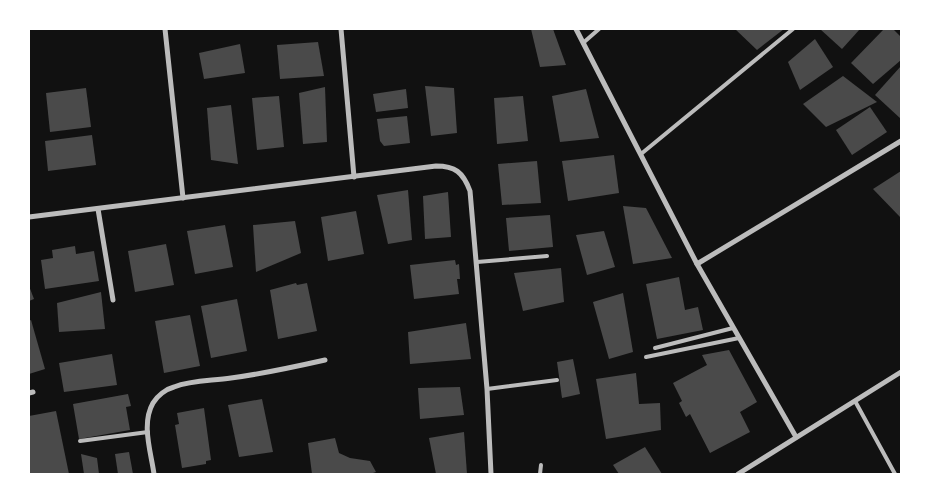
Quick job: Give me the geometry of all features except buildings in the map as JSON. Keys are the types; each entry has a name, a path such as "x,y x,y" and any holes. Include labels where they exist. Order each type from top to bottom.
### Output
{"street":[{"path":"165,29 183,198"},
{"path":"341,29 354,177"},
{"path":"576,29 697,264 796,437"},
{"path":"697,264 901,141"},
{"path":"29,217 436,166 453,168 461,173 470,191 487,389 491,474"},
{"path":"98,209 113,300"},
{"path":"154,474 148,418 155,401 172,387 283,369 325,360"},
{"path":"738,474 901,372"}],"lane":[{"path":"583,43 599,29"},
{"path":"641,154 793,29"},
{"path":"476,262 547,256"},
{"path":"655,348 733,328"},
{"path":"646,357 739,338"},
{"path":"487,389 557,380"},
{"path":"855,401 895,474"},
{"path":"80,441 148,432"},
{"path":"540,474 541,465"}]}
